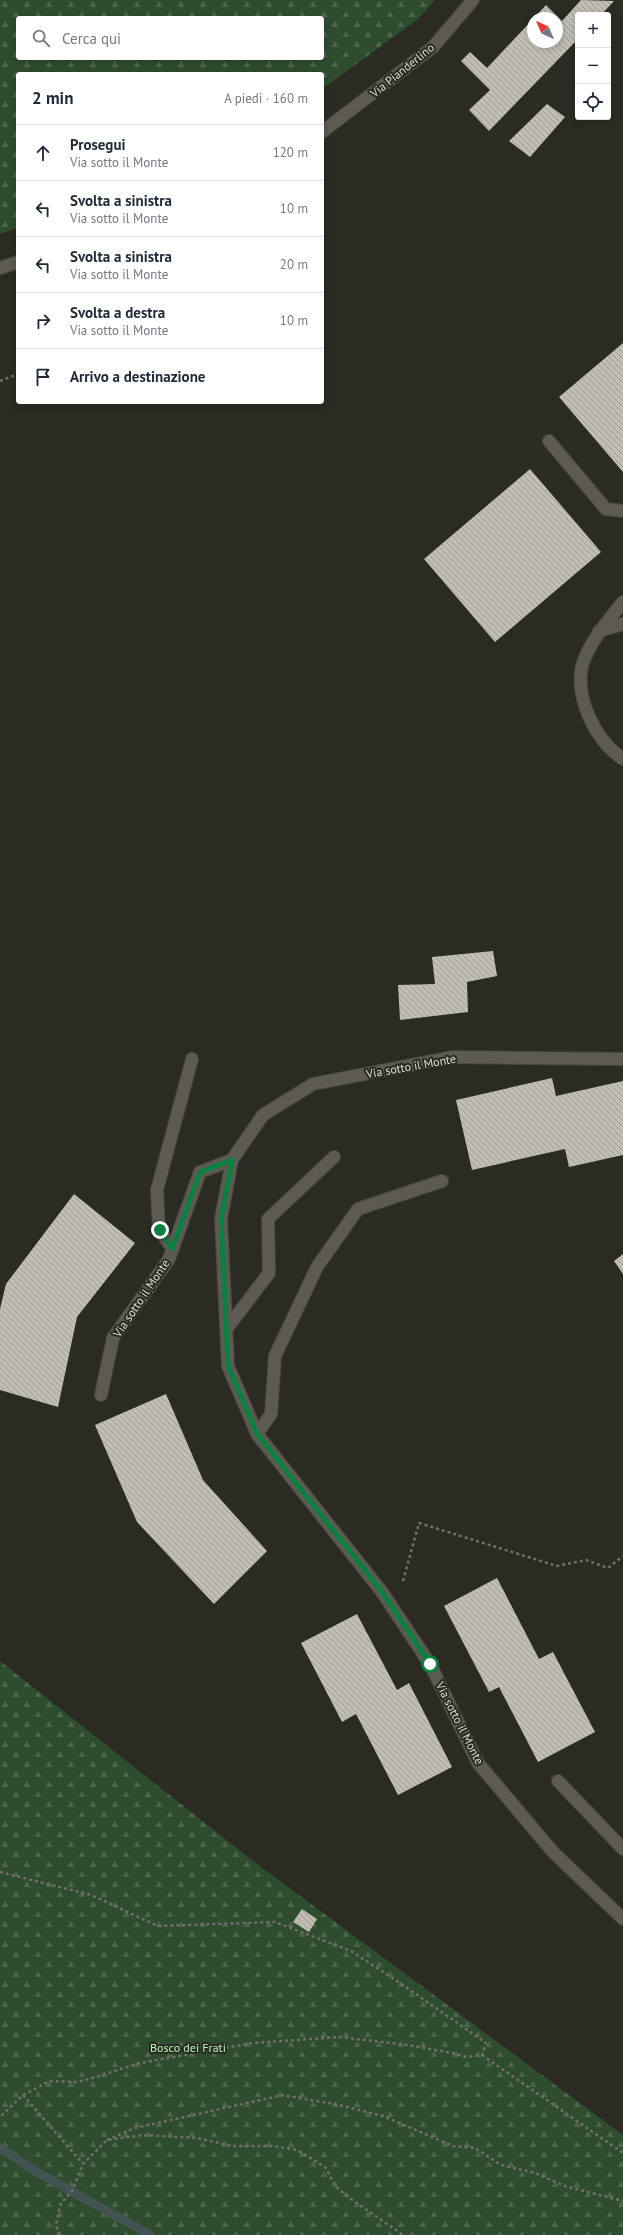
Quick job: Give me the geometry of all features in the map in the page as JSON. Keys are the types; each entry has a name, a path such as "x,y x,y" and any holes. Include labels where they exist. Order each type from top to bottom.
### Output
{"street":[{"name":"Via Pianderlino","path":"324,130 433,47 473,0"},
{"path":"0,268 16,263"},
{"path":"549,441 606,509 623,511"},
{"path":"623,602 599,632 582,666 582,699 590,721 616,754 623,759"},
{"path":"599,632 623,624"},
{"name":"Via sotto il Monte","path":"623,1059 453,1057 313,1084 263,1115 232,1160 221,1219 228,1327 228,1366 257,1434 386,1598 430,1664 478,1763 552,1852 623,1919"},
{"name":"Via sotto il Monte","path":"172,1249 160,1230 157,1190 192,1059"},
{"path":"228,1327 269,1273 268,1219 334,1157"},
{"name":"Via sotto il Monte","path":"101,1395 113,1338 169,1259 200,1172 232,1160"},
{"path":"257,1434 271,1414 275,1356 317,1267 358,1209 442,1181"},
{"path":"558,1781 623,1849"}],"path":[{"path":"0,381 16,375"},
{"path":"406,1588 402,1582 419,1523 557,1566 586,1560 608,1568 623,1556"},
{"path":"0,1872 91,1895 158,1926 275,1922 351,1951 400,1983 486,2044 482,2055"},
{"path":"0,2117 23,2095 50,2081 76,2082 89,2080 140,2063 253,2043 339,2037 408,2045 452,2053 466,2058 482,2055 623,2153"},
{"path":"23,2095 83,2164"},
{"path":"59,2235 56,2224 61,2203 72,2191 83,2164 107,2140 135,2128 282,2095 339,2105 383,2116 454,2146 475,2148 501,2164 535,2173 565,2186 623,2200"},
{"path":"107,2140 144,2135 197,2138 233,2146 274,2146 297,2150 325,2167 336,2187 351,2199 404,2235"}],"green space":[{"path":"0,0 435,0 417,20 324,88 324,72 16,72 16,229 0,234"},
{"name":"Bosco dei Frati","path":"0,1661 253,1861 623,2135 623,2235 0,2235"}],"building":[{"path":"581,0 614,1 604,12 575,12 575,42 489,131 469,110 490,90 461,61 470,52 487,68 527,25 527,48 563,48 563,20"},
{"path":"546,5 553,12 540,12"},
{"path":"547,104 565,117 530,157 509,141"},
{"path":"623,343 623,472 559,397"},
{"path":"530,469 601,552 495,642 424,559"},
{"path":"493,951 497,976 467,982 468,1012 400,1020 398,985 435,984 432,957"},
{"path":"552,1078 556,1096 623,1081 623,1155 569,1167 565,1149 472,1170 456,1100"},
{"path":"74,1194 135,1243 77,1317 58,1407 0,1390 0,1309 6,1284"},
{"path":"623,1254 623,1274 614,1261"},
{"path":"166,1394 203,1480 267,1551 214,1604 137,1522 95,1425"},
{"path":"497,1578 539,1659 553,1652 595,1732 538,1762 499,1687 489,1692 444,1606"},
{"path":"357,1614 397,1690 409,1683 452,1767 398,1795 356,1714 342,1722 301,1643"},
{"path":"302,1909 317,1919 309,1932 293,1922"}],"waterway":[{"path":"0,2148 37,2172 150,2235"}],"route":[{"path":"160,1230 172,1249 200,1172 232,1160 221,1219 228,1327 228,1366 257,1434 382,1592 430,1664"}]}
